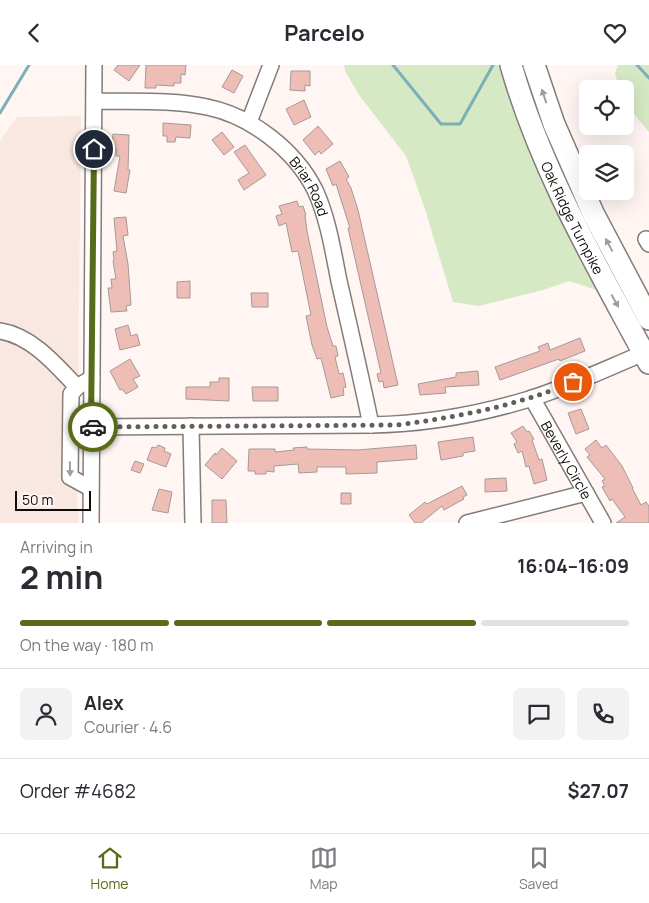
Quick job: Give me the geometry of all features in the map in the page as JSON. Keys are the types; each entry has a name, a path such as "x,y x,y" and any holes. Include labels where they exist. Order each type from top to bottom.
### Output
{"highway":[{"name":"Oak Ridge Turnpike","path":"511,65 556,186 583,242 647,355"},
{"name":"Oak Ridge Turnpike","path":"534,65 554,124 593,213 646,306"}],"street":[{"path":"91,523 94,65"},
{"path":"249,122 271,65"},
{"name":"Briar Road","path":"94,101 183,103 208,107 249,122 273,140 298,166 316,192 327,227 371,425"},
{"path":"534,131 554,124"},
{"path":"0,331 20,337 35,347 48,357 77,387"},
{"path":"91,427 397,425 441,420 532,398 647,355"},
{"path":"90,488 70,477 71,394 77,387 92,378"},
{"name":"Beverly Circle","path":"532,398 603,523"},
{"path":"191,426 193,523"},
{"path":"467,523 586,493"}],"shaded area":[{"path":"81,116 77,499 79,523 0,523 0,141 17,117"}],"green space":[{"path":"344,65 500,65 527,144 552,203 597,290 569,281 543,290 479,306 453,302 424,206 406,156 359,95 345,71"},
{"path":"618,65 649,65 649,132 634,113 634,80 617,80 615,74"}],"building":[{"path":"118,65 140,65 129,81 114,70"},
{"path":"146,65 186,65 185,75 181,74 181,83 174,83 174,86 156,85 156,88 145,88"},
{"path":"232,70 243,76 234,93 222,87"},
{"path":"291,71 310,71 310,86 305,85 305,91 290,90"},
{"path":"304,100 311,117 294,125 286,109"},
{"path":"163,123 191,125 190,138 176,137 175,142 167,142 167,136 163,136"},
{"path":"318,126 333,144 321,154 319,151 315,155 303,140"},
{"path":"222,132 234,147 224,155 212,140"},
{"path":"113,134 129,135 128,170 130,170 126,193 114,191 120,156 116,156 116,149 112,149"},
{"path":"245,145 266,175 244,190 238,180 249,173 234,152"},
{"path":"340,161 349,177 346,179 358,210 398,385 384,388 383,381 379,382 377,374 381,373 348,228 350,228 336,184 333,186 326,169"},
{"path":"297,201 299,207 303,206 306,215 307,231 327,327 333,346 336,346 338,356 335,357 339,374 343,373 346,387 343,388 344,395 331,398 321,358 317,359 312,345 306,316 311,315 298,251 292,252 286,223 279,226 276,216 282,214 279,206"},
{"path":"126,217 128,235 123,236 128,264 131,305 126,306 127,311 111,312 108,288 112,288 111,279 116,279 113,252 117,251 114,218"},
{"path":"190,281 190,298 177,298 177,282"},
{"path":"251,293 268,293 268,307 252,307"},
{"path":"128,325 131,336 137,334 140,345 120,350 115,329"},
{"path":"580,338 585,351 500,380 495,367 540,351 538,347 548,343 550,350"},
{"path":"130,359 140,376 133,379 138,387 126,394 122,389 120,390 110,371"},
{"path":"478,371 479,385 445,387 446,393 420,395 418,384 456,377 456,373"},
{"path":"219,378 229,378 229,401 186,399 186,387 210,387 210,382 219,382"},
{"path":"252,387 278,387 278,401 253,401"},
{"path":"581,409 589,429 576,434 568,413"},
{"path":"523,426 534,439 532,440 539,460 542,459 547,480 534,484 529,466 526,467 522,451 518,453 514,444 517,442 511,433"},
{"path":"473,437 475,451 463,453 463,456 441,460 438,442"},
{"path":"596,440 602,448 606,445 622,466 641,505 646,502 649,506 649,523 616,523 625,517 612,499 610,501 602,487 605,486 602,481 605,479 587,457 590,455 585,449"},
{"path":"158,445 165,448 164,451 171,454 166,467 147,460 152,447 156,448"},
{"path":"416,445 417,459 377,462 377,473 346,474 346,467 317,467 317,472 299,473 298,464 274,466 274,472 266,471 266,474 255,474 255,471 248,471 249,449 275,449 275,452 307,447 307,449 358,450"},
{"path":"222,448 237,461 222,479 205,465"},
{"path":"135,461 144,464 140,473 131,470"},
{"path":"506,478 507,491 485,492 485,479"},
{"path":"462,486 467,495 463,497 464,499 444,510 442,506 421,523 415,523 409,515 425,502 427,504"},
{"path":"159,489 172,492 168,513 152,510"},
{"path":"341,493 351,493 351,504 341,504"},
{"path":"212,500 226,500 227,523 212,523"}],"waterway":[{"path":"0,113 29,65"},
{"path":"393,65 441,124 460,124 493,65"},
{"path":"637,65 649,78"}],"way so far":[{"path":"93,427 397,425 441,420 484,411 526,400 573,382"}],"route":[{"path":"93,427 91,427 94,149"}]}
